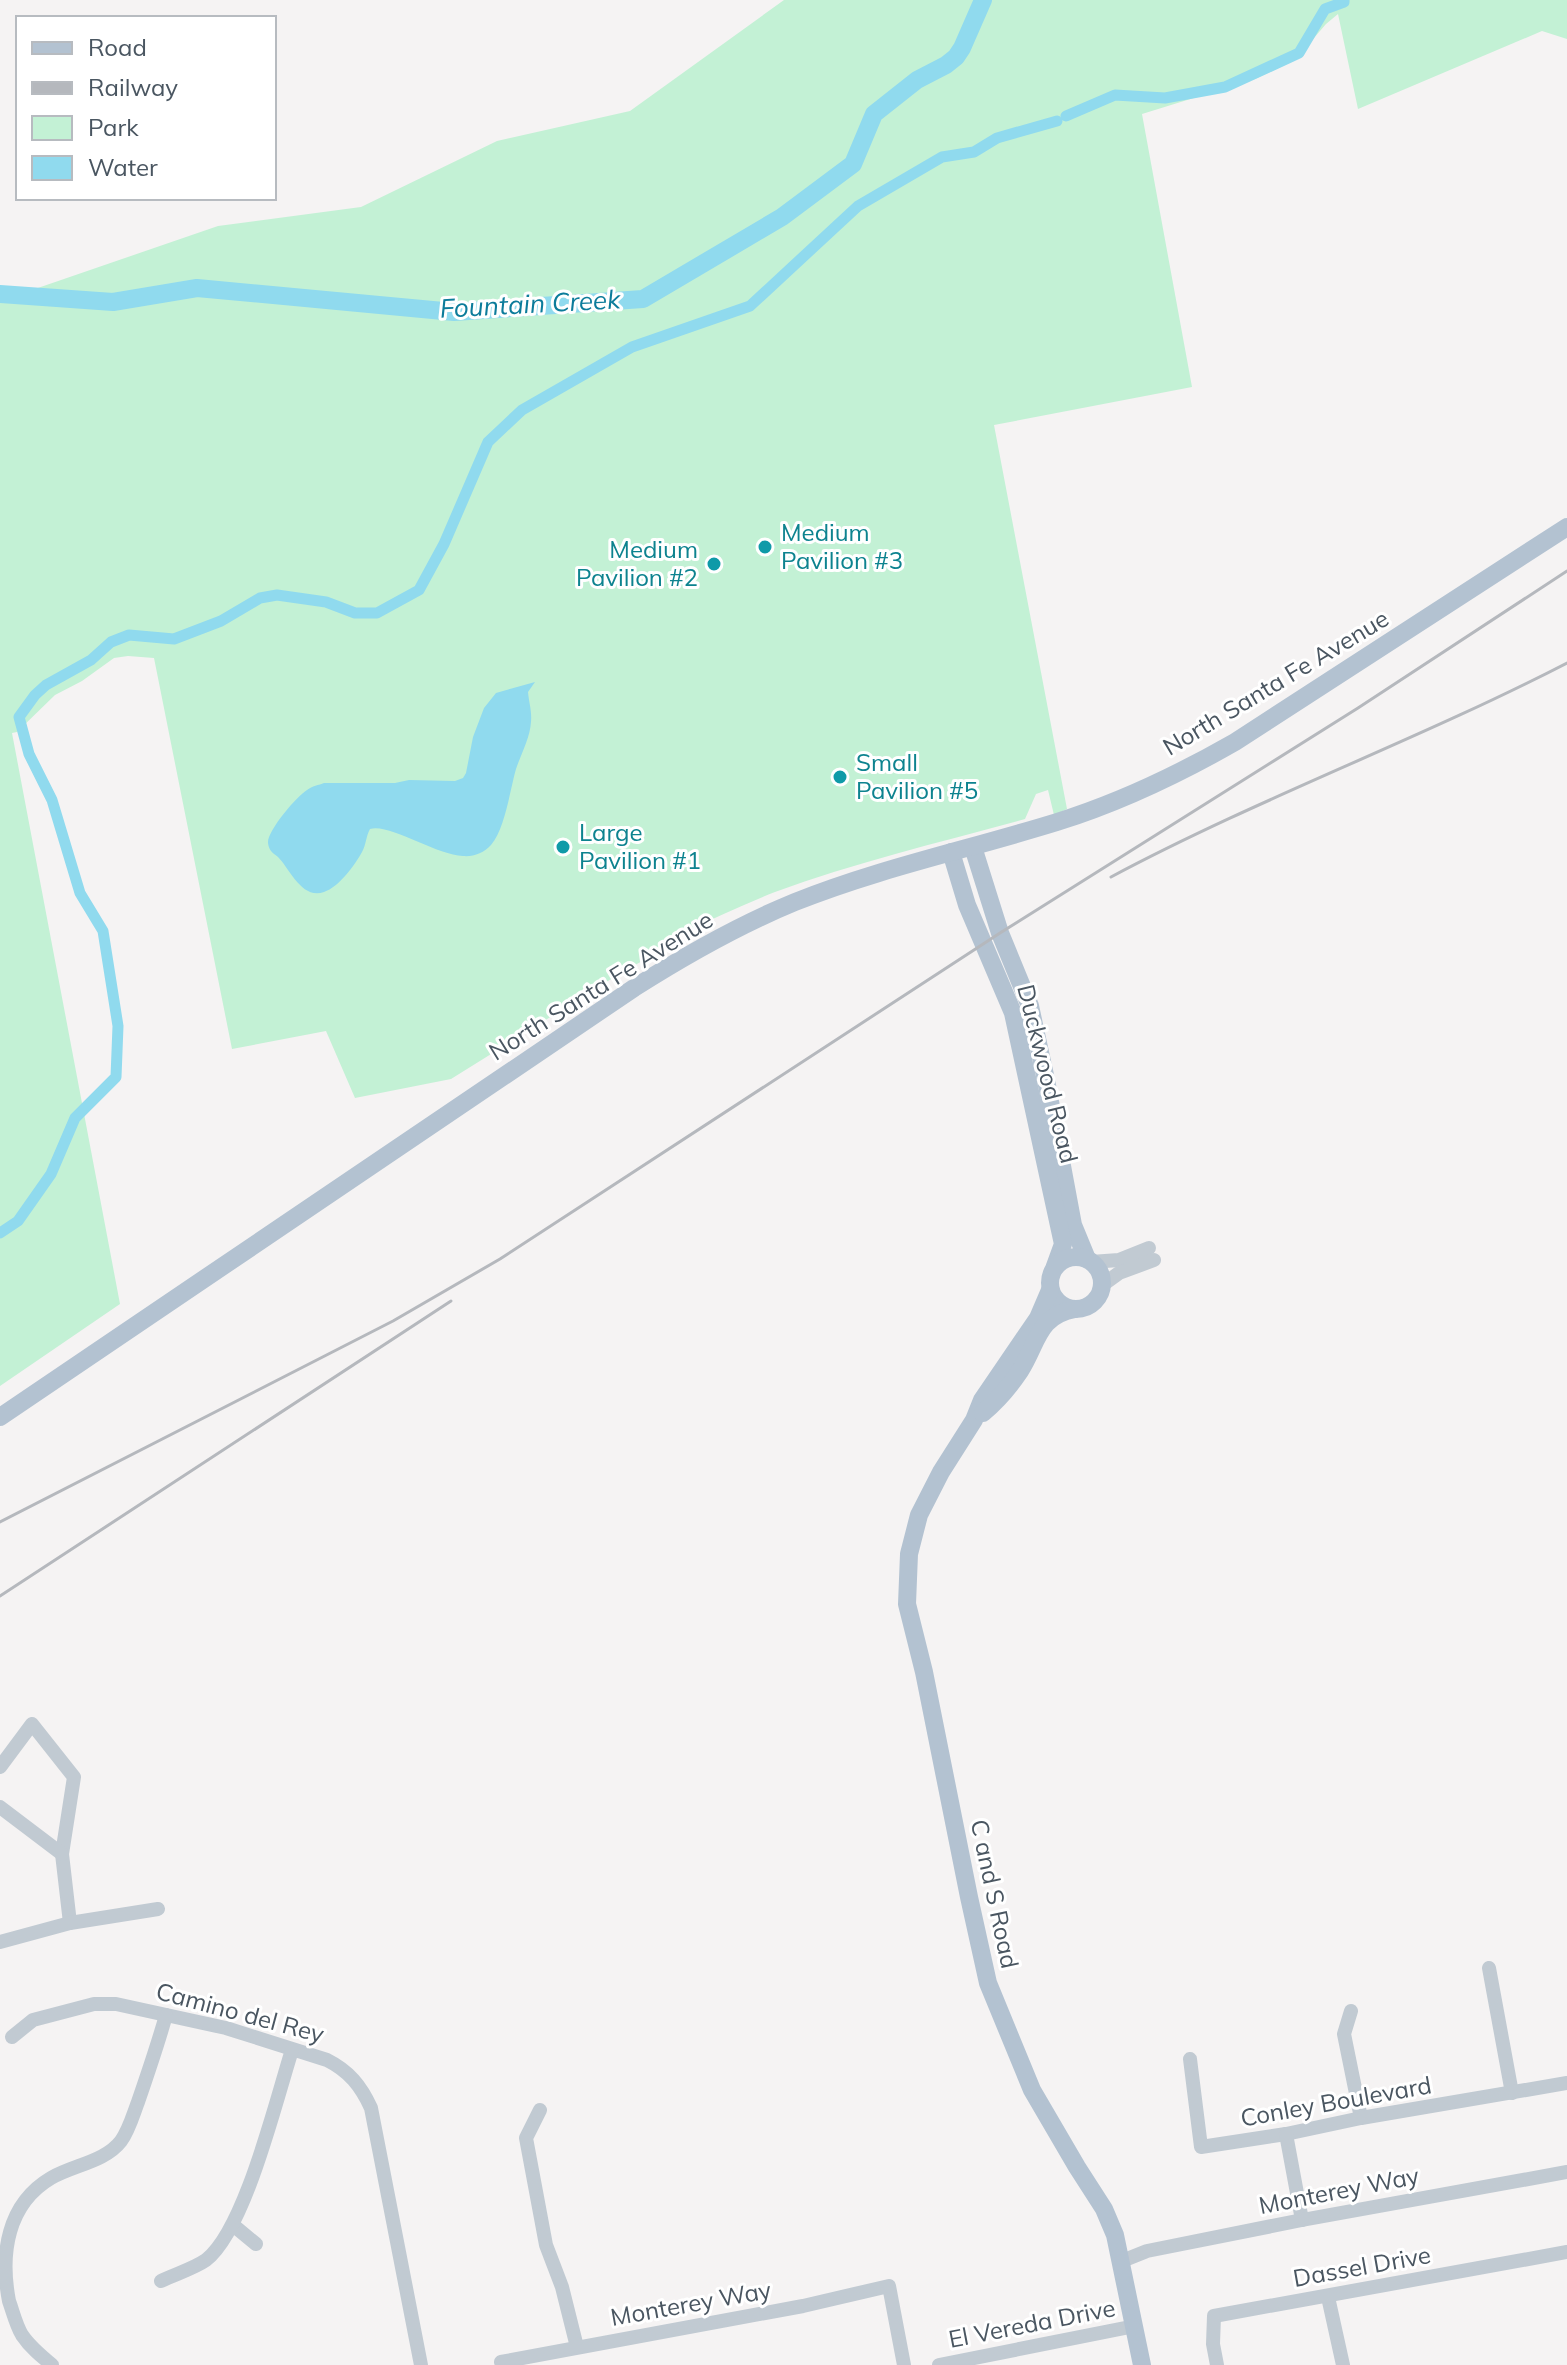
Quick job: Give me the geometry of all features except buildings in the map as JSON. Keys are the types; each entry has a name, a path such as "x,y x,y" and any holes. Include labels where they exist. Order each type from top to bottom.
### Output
{"main road":[{"name":"North Santa Fe Avenue","path":"0,1417 674,963 715,939 795,902 877,873 1061,821 1129,794 1210,756 1567,527"},
{"name":"Duckwood Road","path":"973,847 1000,933 1030,1006 1073,1225 1089,1260"},
{"name":"Duckwood Road","path":"951,852 967,905 1013,1013 1063,1244 1055,1266"},
{"path":"1070,1257 1089,1260 1099,1272 1101,1286 1098,1297 1092,1304 1075,1309 1059,1304 1050,1290 1049,1281 1055,1266 1070,1257"},
{"name":"C and S Road","path":"1050,1290 1038,1318 982,1400 974,1420 941,1472 919,1515 909,1554 907,1604 924,1672 988,1983 1032,2090 1104,2209 1115,2235 1142,2365"},
{"name":"C and S Road","path":"974,1420 993,1405 1019,1374 1045,1324 1063,1311 1075,1309"}],"street":[{"path":"1089,1260 1119,1260 1152,1254 1101,1286"},
{"path":"0,1767 32,1724 74,1777 62,1854 70,1923"},
{"path":"0,1807 62,1854"},
{"path":"0,1942 70,1923 158,1909"},
{"path":"1489,1968 1512,2093"},
{"name":"Camino del Rey","path":"12,2037 33,2020 94,2004 116,2004 226,2028 340,2066 363,2090 371,2108 421,2365"},
{"path":"1351,2011 1344,2034 1361,2118"},
{"path":"52,2365 32,2348 13,2314 4,2265 10,2223 21,2205 51,2178 106,2154 120,2143 134,2114 166,2015"},
{"path":"161,2281 205,2261 224,2242 257,2160 292,2050"},
{"name":"Conley Boulevard","path":"1190,2059 1201,2147 1567,2083"},
{"path":"540,2110 526,2138 546,2245 562,2287 577,2347"},
{"path":"1286,2134 1302,2220"},
{"name":"Monterey Way","path":"1122,2261 1147,2251 1567,2172"},
{"path":"233,2225 256,2244"},
{"name":"Dassel Drive","path":"1217,2365 1213,2344 1214,2316 1567,2252"},
{"name":"Monterey Way","path":"501,2362 803,2306 889,2286 904,2365"},
{"path":"1328,2297 1343,2365"},
{"name":"El Vereda Drive","path":"939,2365 1135,2326"}],"green space":[{"path":"784,0 1567,0 1567,39 1542,31 1358,109 1338,14 1295,60 1255,79 1142,114 1192,387 994,425 1067,809 1054,815 1048,790 1036,794 1025,819 836,871 738,907 679,935 681,940 624,971 451,1079 355,1098 326,1031 232,1049 154,658 114,658 82,681 55,695 17,732 12,733 120,1304 0,1386 0,301 218,226 361,207 497,141 630,111"}],"water":[{"path":"535,682 528,692 529,734 500,829 485,850 471,856 452,854 389,831 370,829 362,852 346,875 330,889 316,893 303,888 270,850 269,838 277,823 297,799 313,787 324,783 455,781 463,778 484,708 496,693"}],"waterway":[{"name":"Fountain Creek","path":"0,294 113,302 197,288 454,312 643,299 782,217 853,164 874,114 917,80 956,57 983,0"},
{"path":"1066,116 1115,95 1165,98 1225,87 1299,53 1325,9 1344,0"},
{"path":"0,1233 18,1221 51,1174 75,1118 116,1077 118,1026 103,931 80,893 52,800 29,754 19,717 35,695 46,685 91,660 111,642 129,635 174,639 221,621 260,598 277,595 326,602 355,613 377,613 419,590 444,544 488,442 522,410 632,347 750,306 858,206 942,157 974,152 997,138 1057,121"}],"railway":[{"path":"0,1522 393,1321 500,1259 1000,933 1358,708 1567,571"},
{"path":"1111,877 1224,821 1454,718 1567,663"},
{"path":"0,1596 451,1301"}],"place":[{"name":"Medium Pavilion #3","path":"765,547"},
{"name":"Medium Pavilion #2","path":"714,564"},
{"name":"Small Pavilion #5","path":"840,777"},
{"name":"Large Pavilion #1","path":"563,847"}]}
